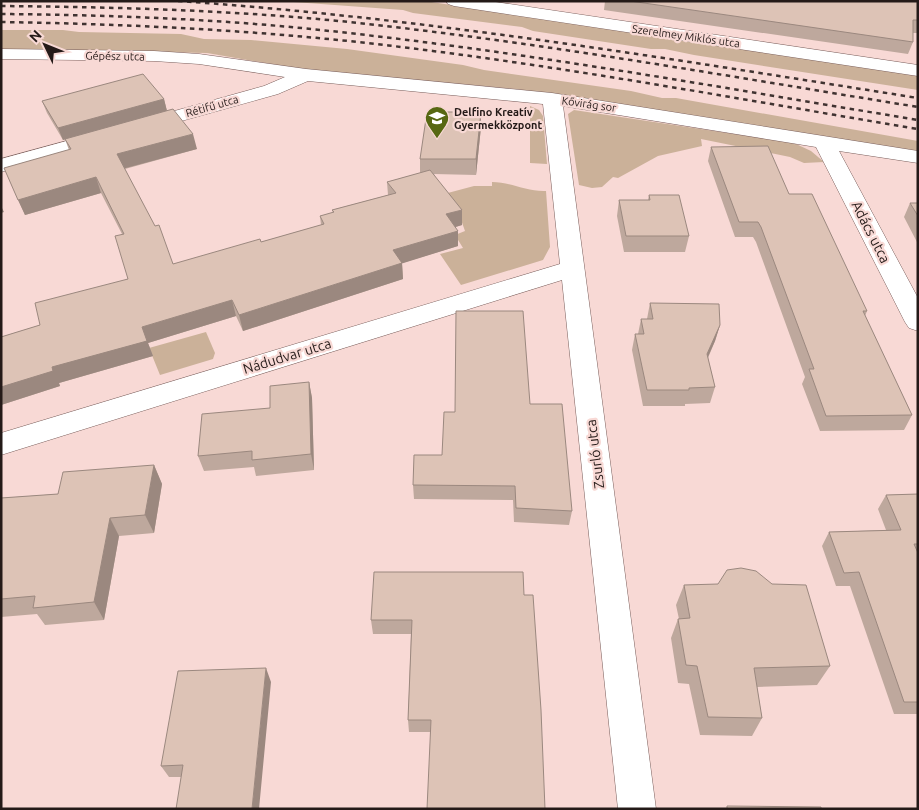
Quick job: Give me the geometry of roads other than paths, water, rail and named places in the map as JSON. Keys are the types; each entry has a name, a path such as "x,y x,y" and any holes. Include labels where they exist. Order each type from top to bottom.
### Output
{"street":[{"name":"Szerelmey Miklós utca","path":"454,1 918,71"},
{"name":"Gépész utca","path":"1,54 154,56 199,59"},
{"name":"Kővirág sor","path":"199,59 306,75 552,99 918,157"},
{"name":"Rétifű utca","path":"1,166 271,90 306,75"},
{"name":"Zsurló utca","path":"552,99 638,809"},
{"name":"Adács utca","path":"824,142 918,322"},
{"name":"Nádudvar utca","path":"1,444 573,268"}],"railway":[{"path":"178,1 364,18 549,41 918,98"},
{"path":"1,6 86,7 255,14 412,29 702,71 918,107"},
{"path":"1,14 166,18 330,31 551,60 918,120"},
{"path":"1,22 189,28 376,44 580,72 918,129"}],"place":[{"name":"Delfino Kreatív Gyermekközpont","path":"437,139"}]}
